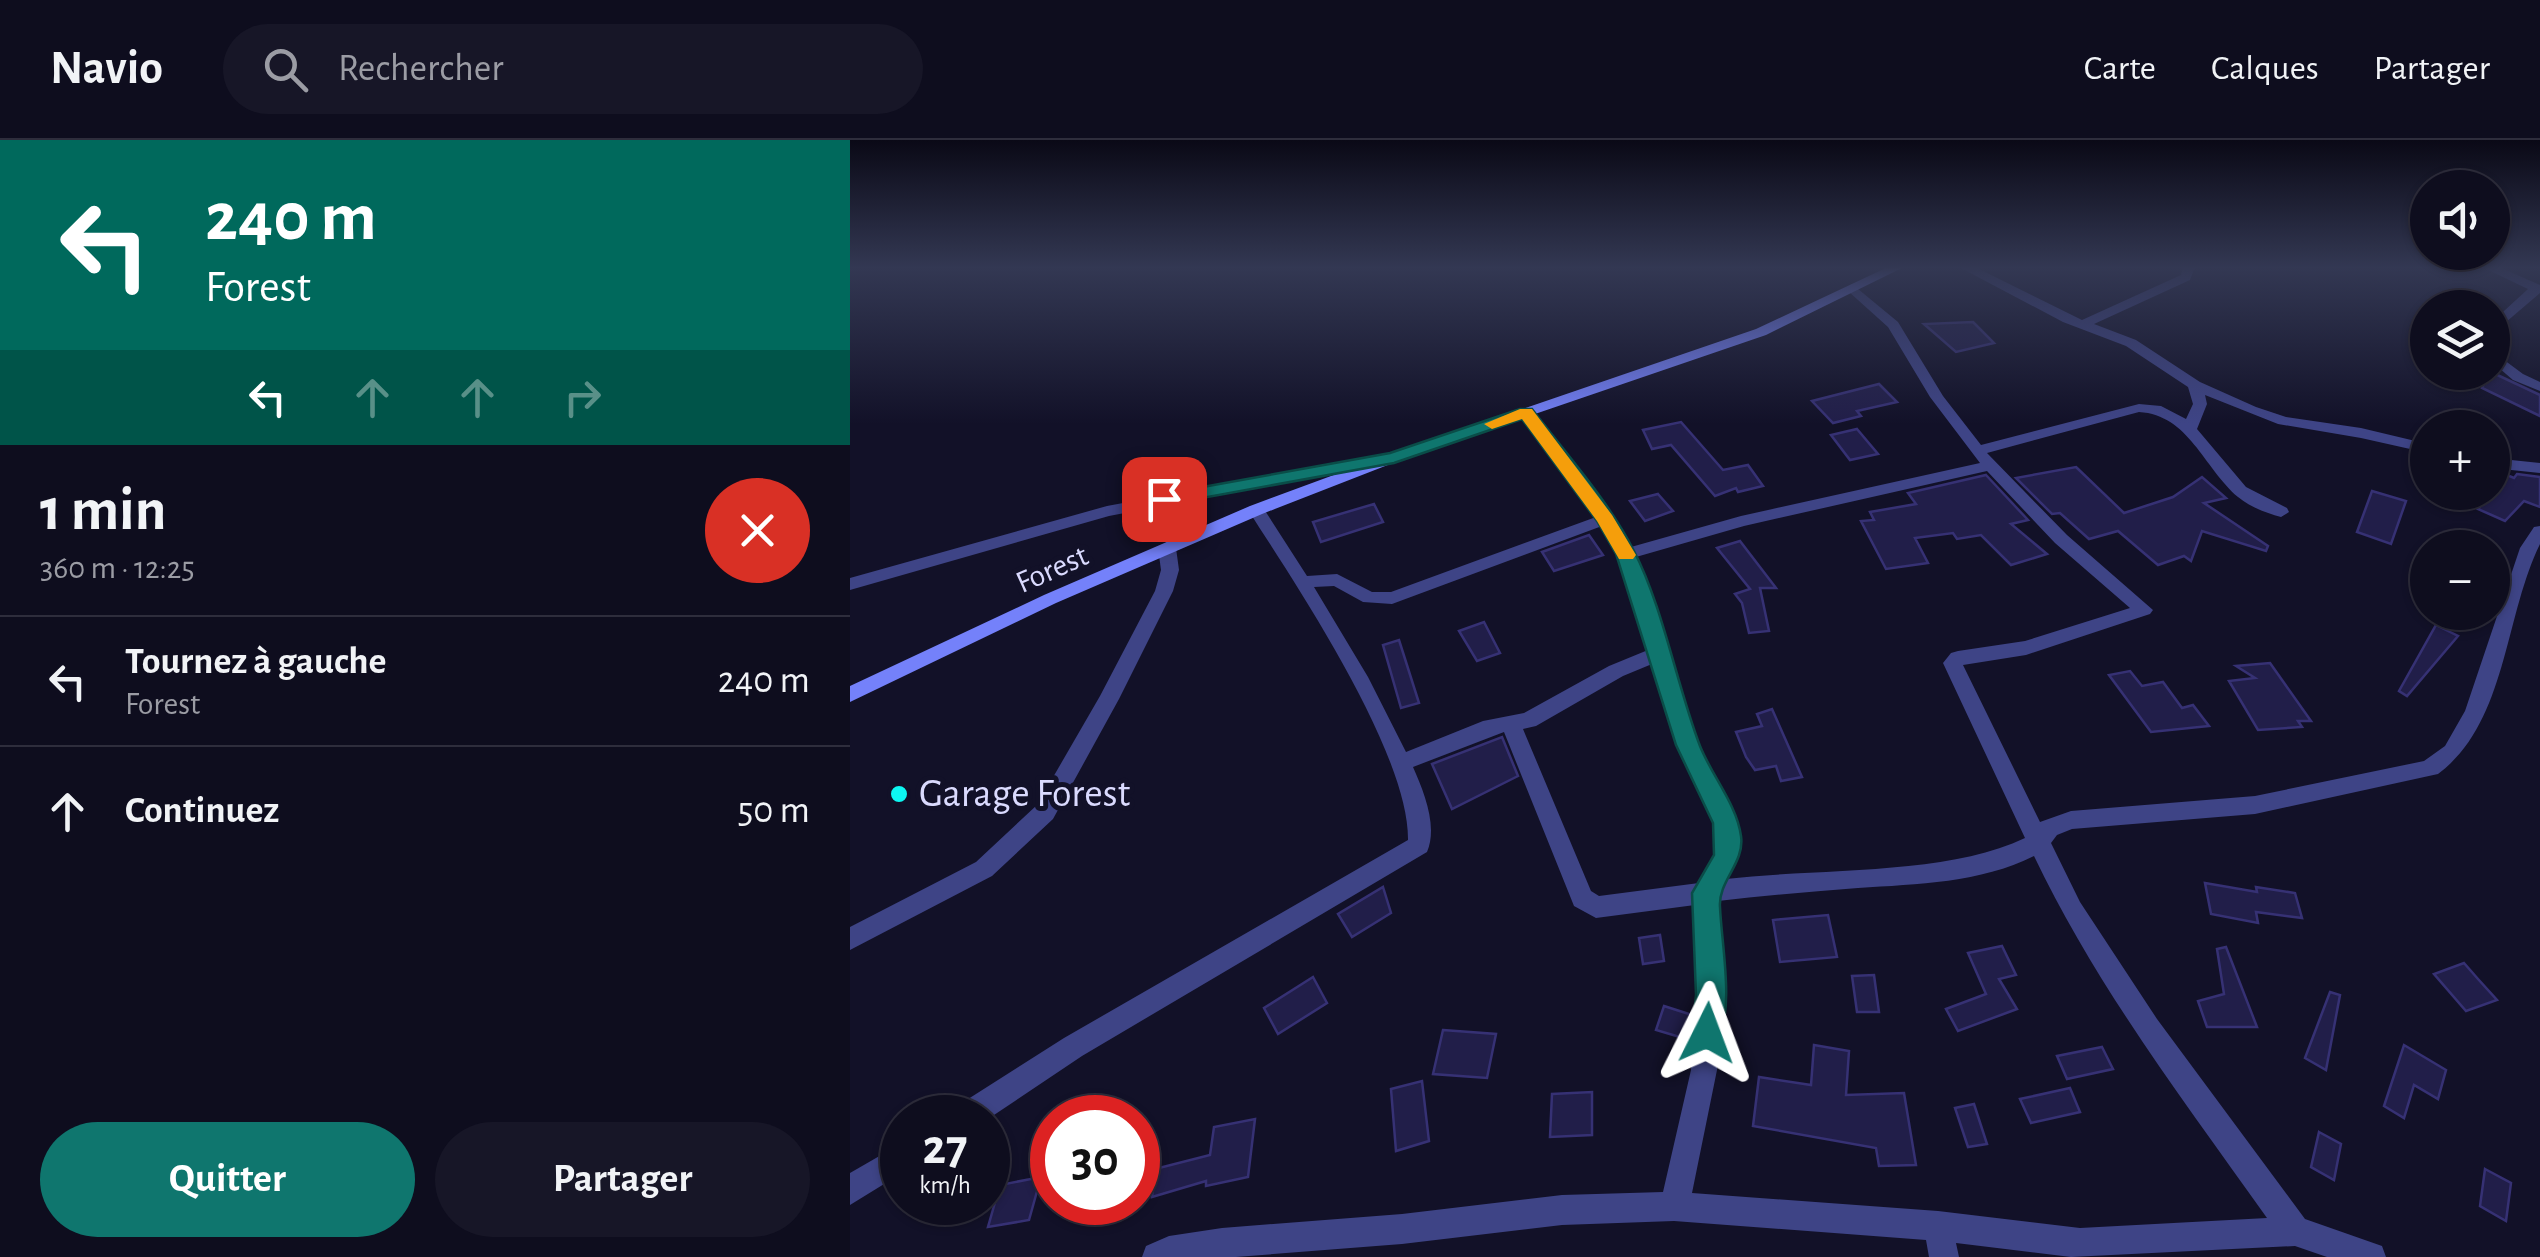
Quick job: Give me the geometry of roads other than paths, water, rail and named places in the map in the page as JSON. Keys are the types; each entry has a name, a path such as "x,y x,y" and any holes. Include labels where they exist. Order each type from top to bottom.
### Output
{"street":[{"name":"Forest","path":"850,696 1050,599 1256,510 1394,458 1761,332 1788,319"},
{"path":"1886,319 1938,398 1985,458 2061,539 2144,610 2066,638 1954,660 1954,670 2072,910 2148,1028 2295,1231"},
{"path":"2074,319 2149,352 2196,385 2283,421 2410,444"},
{"path":"2084,324 2094,319"},
{"path":"2510,370 2540,387"},
{"path":"2188,432 2200,404 2196,385"},
{"path":"1626,554 1985,458 2147,407 2166,412 2238,488 2282,512"},
{"path":"1526,412 1606,519 1626,554 1688,745 1728,829 1726,857 1706,893 1710,995 1704,1070 1674,1206"},
{"path":"850,584 1107,511 1394,458"},
{"path":"2510,465 2540,468"},
{"path":"1000,1095 1074,1047 1415,850 1422,838 1403,762 1304,582 1256,510"},
{"path":"1304,582 1337,580 1369,598 1392,598 1606,519"},
{"path":"1511,724 1587,904 1609,906 1771,884 1932,873 2001,860 2038,843 2049,828 2071,820 2254,805 2441,763 2463,736 2475,712 2536,544"},
{"path":"850,939 984,869 1045,812 1164,591 1170,570 1166,548"},
{"path":"1403,762 1490,726 1529,720 1616,670 1660,654"},
{"path":"850,1191 880,1171"},
{"path":"1157,1257 1169,1251 1222,1243 1402,1229 1562,1210 1674,1206 1938,1226 2080,1243 2295,1231 2371,1257"},
{"path":"1938,1226 1944,1257"}],"place":[{"name":"Garage Forest","path":"899,794"}]}
